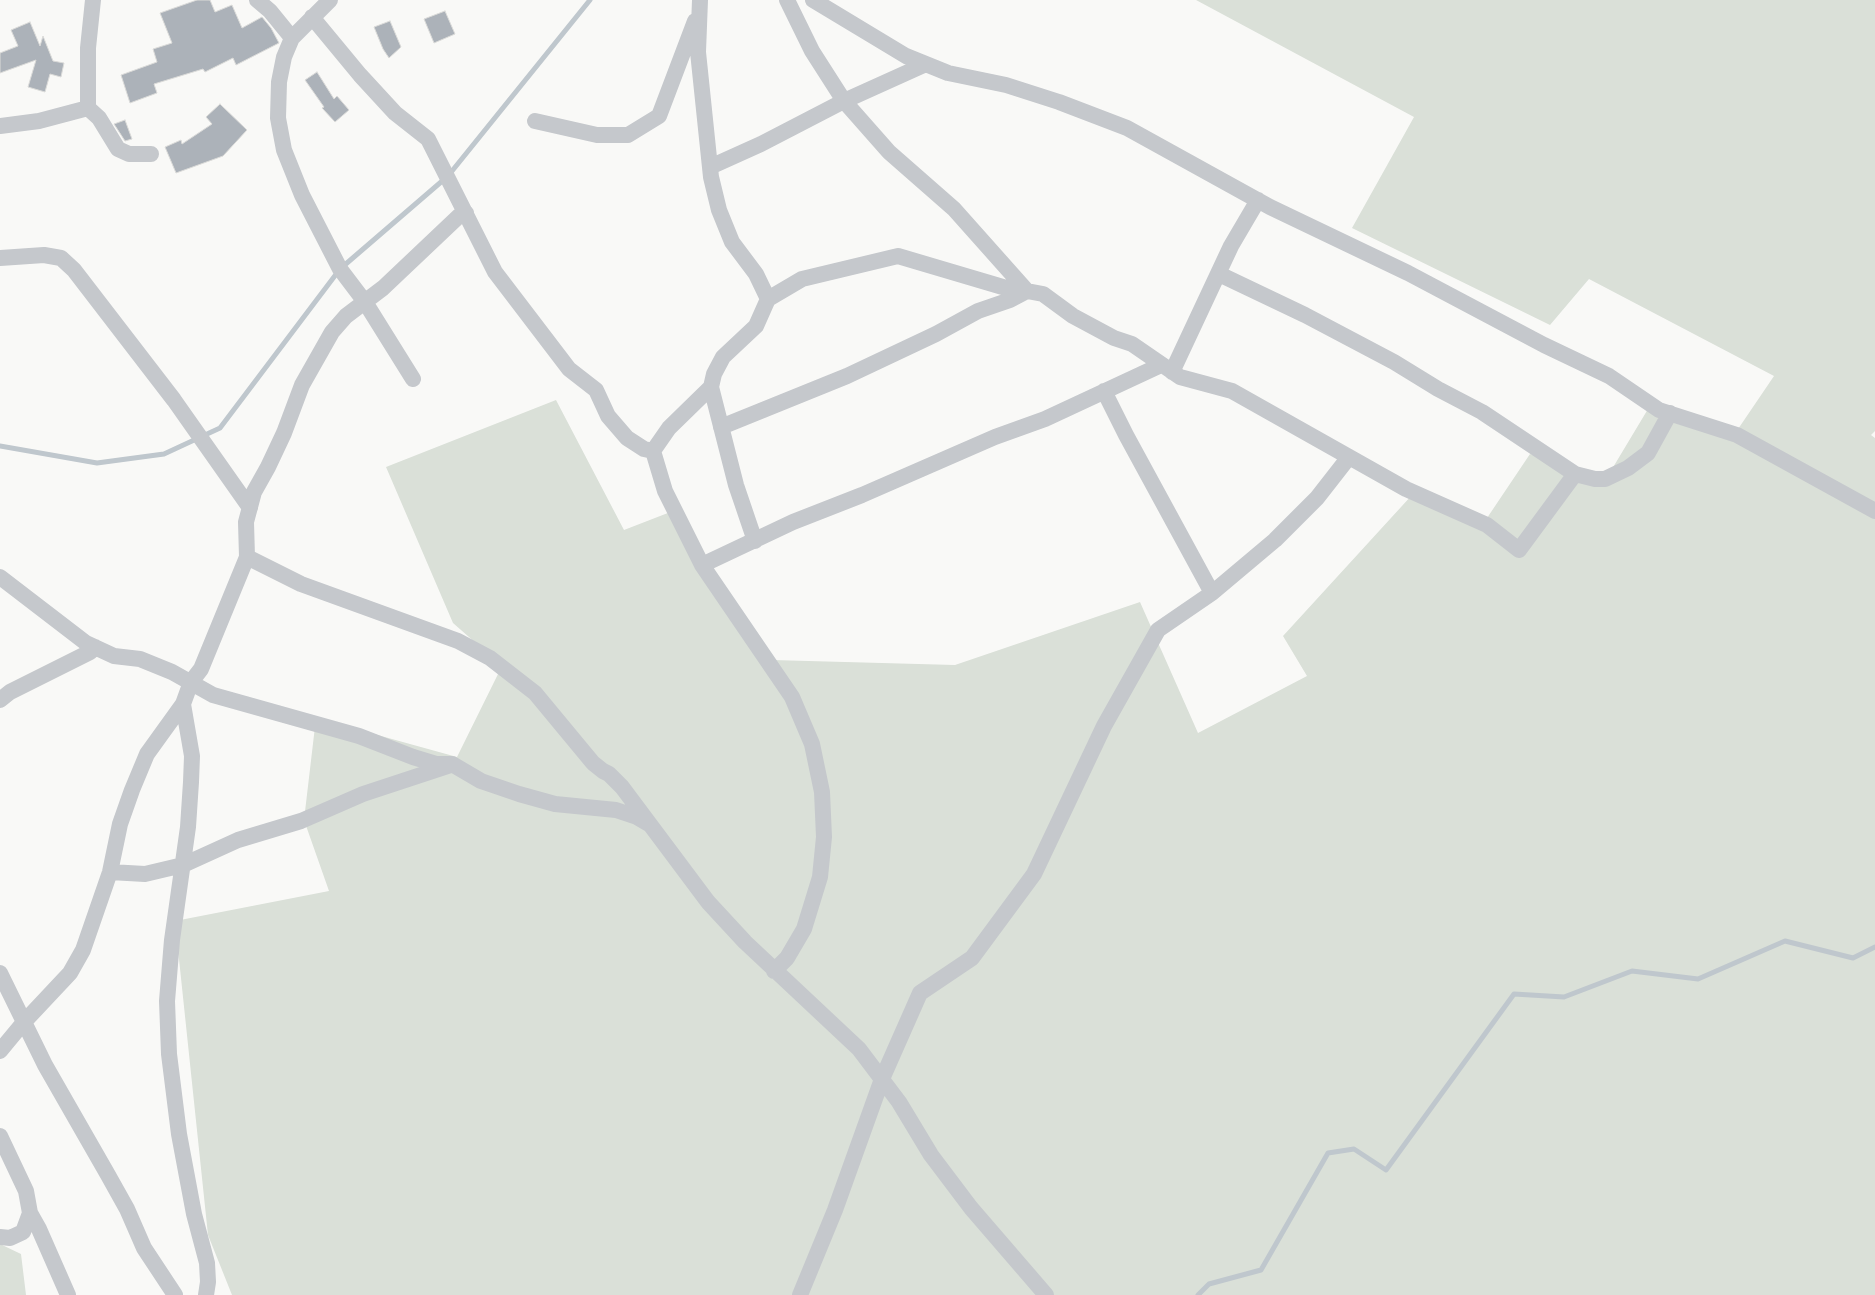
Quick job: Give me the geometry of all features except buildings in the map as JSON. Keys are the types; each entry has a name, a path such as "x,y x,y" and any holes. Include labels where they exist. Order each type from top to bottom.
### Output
{"street":[{"path":"93,0 88,48 88,108 99,118 118,149 130,154 151,154"},
{"path":"257,0 270,11 292,38"},
{"path":"330,0 292,38 284,57 278,82 278,118 284,150 325,244 340,270 365,302 413,379"},
{"path":"787,0 812,51 844,101 889,152 954,209 1025,292"},
{"path":"813,0 906,56 948,73 1006,85 1059,102 1127,128 1258,200 1408,273 1544,345 1608,376 1659,410 1737,435 1768,450 1819,481 1875,511"},
{"path":"535,121 597,135 628,134 659,116 700,3"},
{"path":"700,3 698,52 710,167 719,210 732,242 756,274 768,299"},
{"path":"312,17 360,75 395,113 428,139 495,272 547,342 569,368 596,390 608,416 627,438 644,449 653,451"},
{"path":"710,167 761,144 844,101 926,64"},
{"path":"0,126 38,121 88,108"},
{"path":"702,565 793,522 862,495 995,437 1045,419 1104,391 1166,369 1218,274 1231,246 1258,200"},
{"path":"0,1051 24,1022 70,973 83,950 110,872 120,824 132,790 147,754 183,704 191,682 201,669 247,557 246,522 254,492 280,442 302,385 332,332 346,316 383,288 459,216 466,213"},
{"path":"0,258 44,255 61,258 74,270 174,400 250,508"},
{"path":"653,451 669,428 711,387 723,357 756,326 768,299 802,279 898,256 1025,292 1043,294 1073,316 1114,338 1132,344 1180,377 1232,390 1406,489 1486,526 1519,550 1575,474"},
{"path":"1218,274 1305,315 1394,362 1438,389 1482,412 1575,474 1595,479 1605,479 1628,468 1648,454 1670,413"},
{"path":"721,427 848,376 936,334 978,311 1010,300 1025,292"},
{"path":"711,387 734,478 755,541"},
{"path":"1104,391 1212,593"},
{"path":"653,451 666,491 702,565 792,697 812,744 822,792 824,837 820,877 804,929 788,958 774,971"},
{"path":"800,1295 834,1210 882,1079 920,993 972,958 1034,874 1104,726 1158,630 1212,593 1275,540 1310,505 1349,457"},
{"path":"247,557 302,584 458,642 490,658 536,693 593,763 609,774 622,787 708,902 774,971 859,1049 899,1102 931,1155 965,1201 1046,1295"},
{"path":"0,577 72,634 95,647 114,656 140,659 172,672 213,695 358,736 436,764 452,764 481,781 519,794 555,804 616,810 637,817 650,825"},
{"path":"0,700 10,692 90,652 95,647"},
{"path":"183,704 192,756 188,827 172,940 166,1001 169,1054 179,1134 194,1214 207,1264 208,1282 206,1295"},
{"path":"110,872 145,874 183,864 238,840 301,821 362,794 452,764"},
{"path":"0,973 44,1065 86,1134 127,1209 144,1248 175,1295"},
{"path":"0,1136 26,1191 30,1213 68,1295"},
{"path":"0,1237 10,1238 23,1232 30,1213"}],"shaded area":[{"path":"1196,0 1875,0 1875,431 1871,435 1875,438 1875,1295 232,1295 208,1235 175,921 329,891 304,820 316,718 457,757 502,666 453,623 386,467 556,400 624,530 673,511 772,660 955,665 1140,602 1198,733 1307,676 1283,636 1412,495 1485,521 1530,454 1606,479 1651,404 1734,435 1774,376 1589,279 1550,325 1352,228 1414,117"},
{"path":"0,1244 21,1254 26,1295 0,1295"}],"waterway":[{"path":"0,446 97,463 164,454 220,428 340,269 448,176 590,0"},
{"path":"1198,1295 1209,1284 1261,1270 1328,1153 1354,1149 1386,1170 1514,994 1564,997 1632,971 1698,979 1785,941 1853,958 1875,947"}]}
